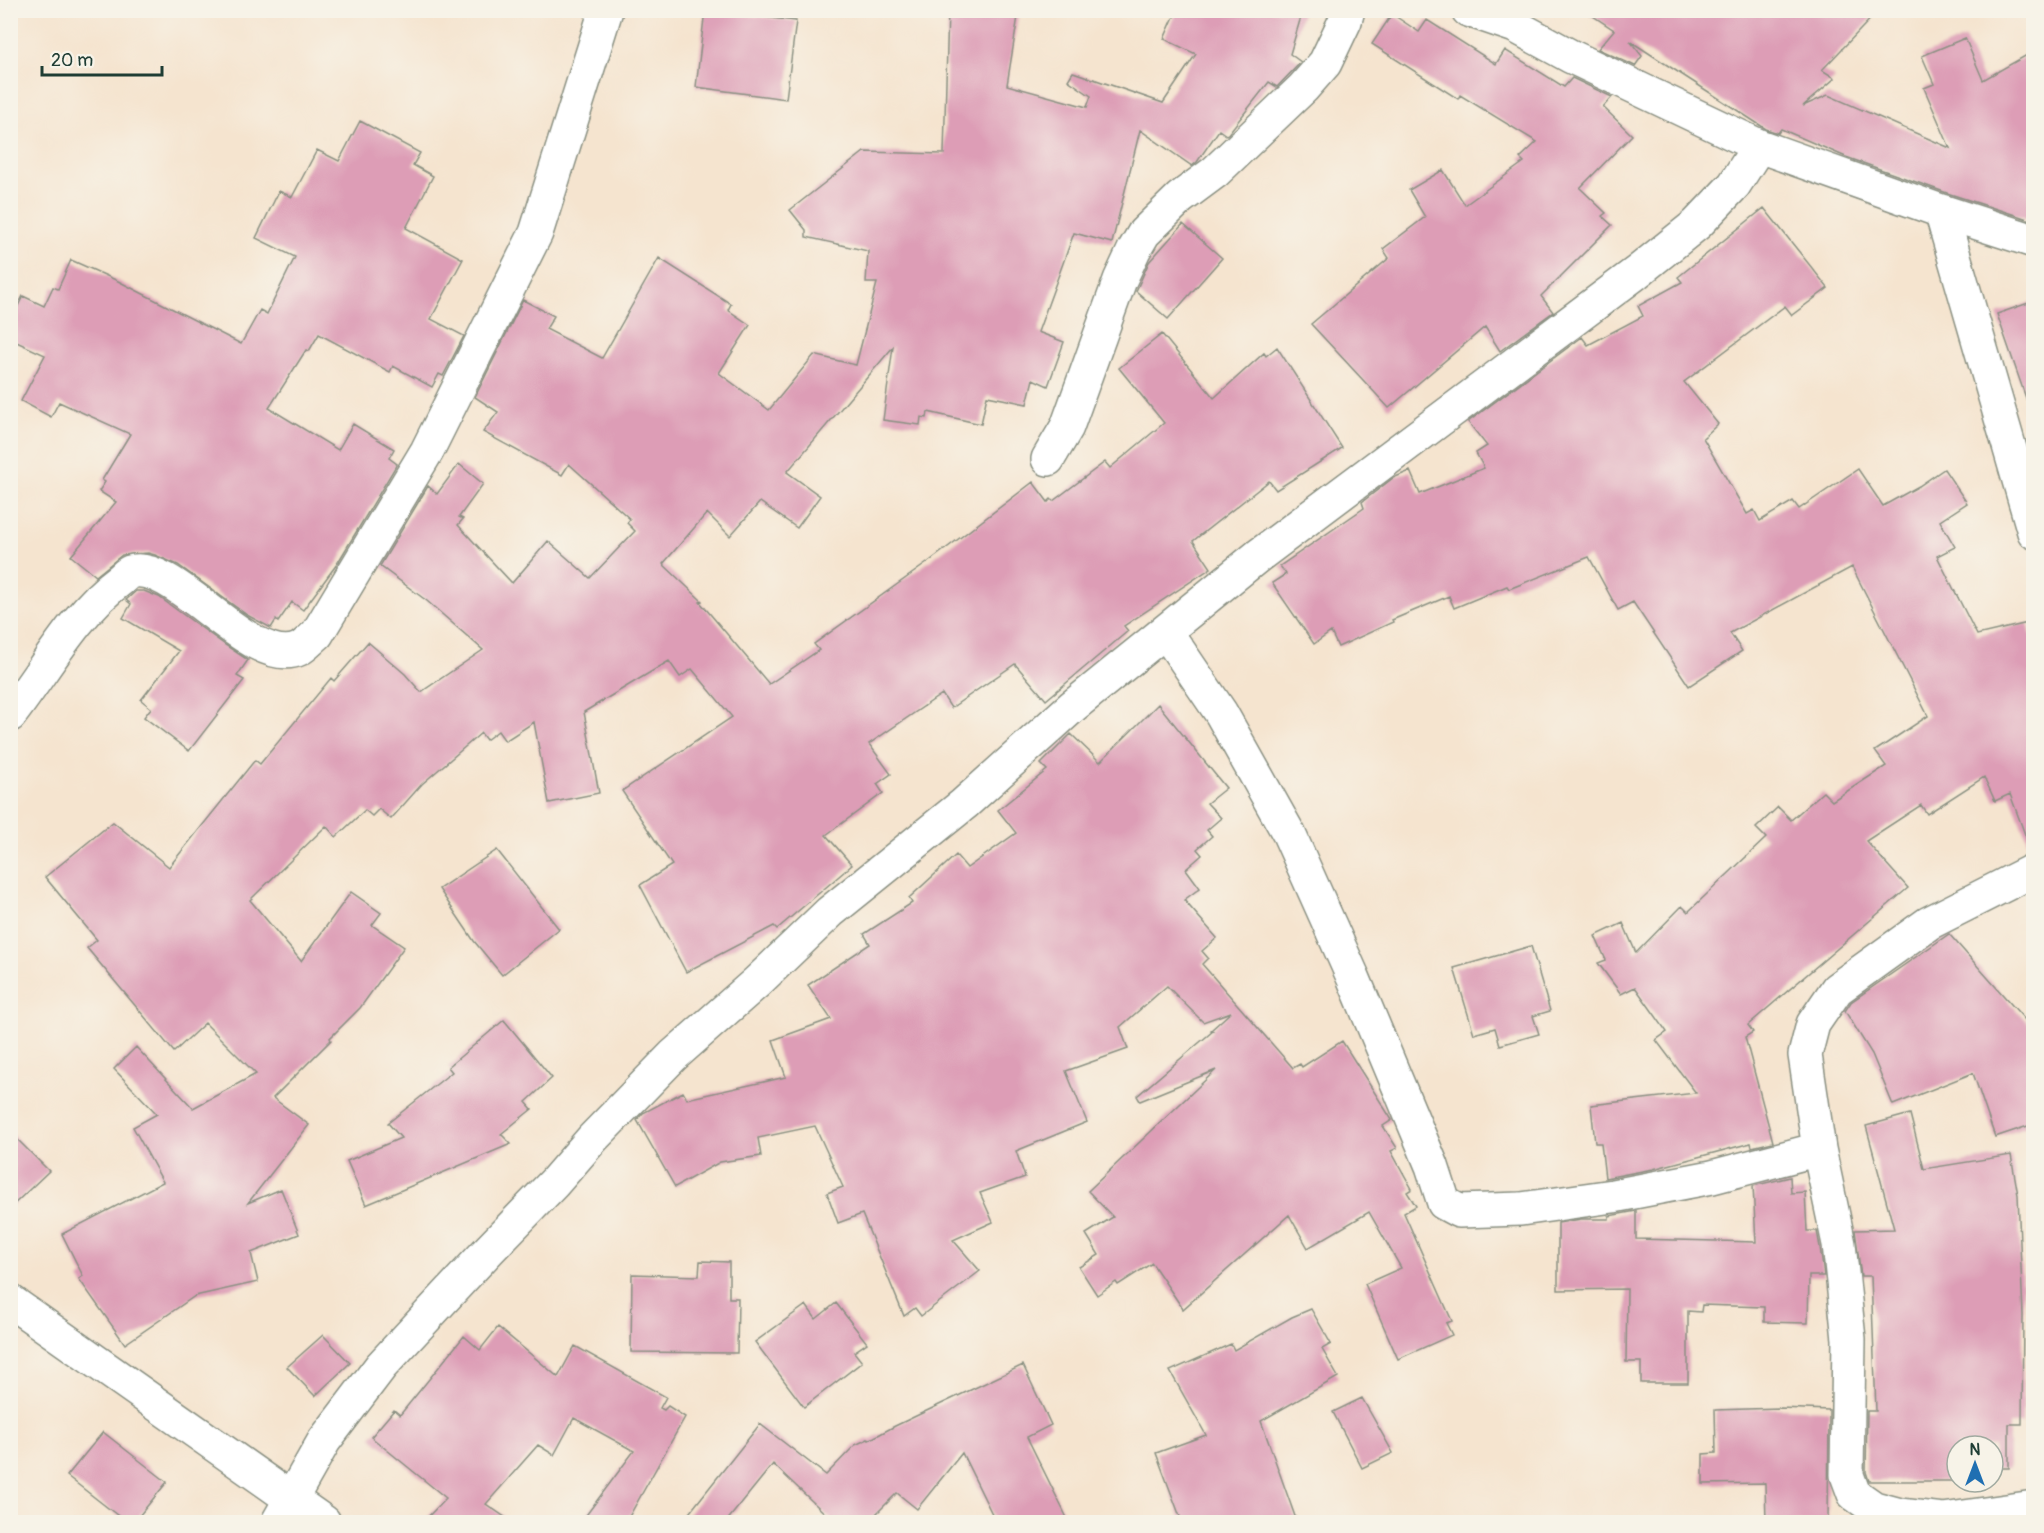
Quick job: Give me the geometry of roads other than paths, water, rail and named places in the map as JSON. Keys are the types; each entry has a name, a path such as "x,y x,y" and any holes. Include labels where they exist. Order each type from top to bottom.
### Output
{"street":[{"path":"10,715 76,625 109,588 131,572 149,572 175,584 222,622 274,650 299,649 317,634 427,452 536,233 606,10"},
{"path":"1048,459 1067,427 1120,280 1144,233 1180,198 1215,172 1303,88 1325,63 1348,10"},
{"path":"1468,10 1518,18 1570,56 1759,146 1941,211 2034,241"},
{"path":"284,1511 324,1441 381,1366 554,1183 593,1138 673,1056 757,982 830,912 964,804 1073,706 1258,556 1653,259 1696,224 1734,185 1759,146"},
{"path":"1941,211 2034,532"},
{"path":"1166,632 1221,713 1289,834 1353,977 1432,1166 1444,1203 1459,1211 1521,1209 1613,1196 1712,1177 1819,1149"},
{"path":"2034,870 1929,923 1837,989 1813,1024 1805,1055 1819,1149 1839,1244 1848,1339 1846,1475 1854,1494 1874,1508 1900,1515 1943,1520 2034,1507"},
{"path":"10,1300 284,1511 324,1522"}]}
